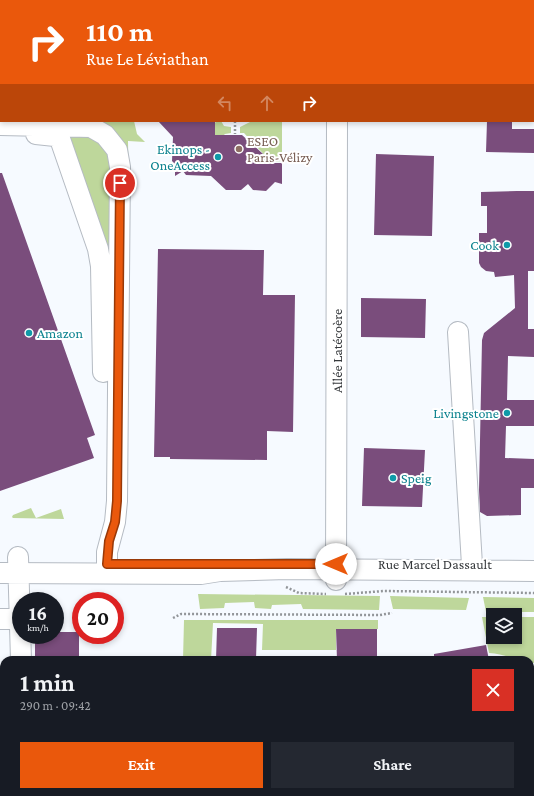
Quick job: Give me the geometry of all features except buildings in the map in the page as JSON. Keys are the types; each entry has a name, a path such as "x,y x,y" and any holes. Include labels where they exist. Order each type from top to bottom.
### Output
{"street":[{"name":"Allée Latécoère","path":"337,122 337,581"},
{"path":"0,125 91,127 105,135 117,150 120,167 117,501 115,522 109,541 107,568"},
{"path":"0,134 45,134 60,139 98,249 101,266 103,372"},
{"path":"458,332 472,565"},
{"name":"Rue Marcel Dassault","path":"337,581 472,565 534,565"},
{"name":"Rue Marcel Dassault","path":"11,566 107,568 337,581 534,571"},
{"path":"11,566 15,592"},
{"name":"Rue Marcel Dassault","path":"107,568 200,574 221,578 534,584"},
{"name":"Rue Marcel Dassault","path":"439,582 454,578 534,578"},
{"path":"0,619 12,619"},
{"path":"21,644 21,656"}],"path":[{"path":"235,122 235,134"},
{"path":"282,587 299,593 337,581 384,591 534,593"},
{"path":"173,618 181,614 380,615 392,613"}],"green space":[{"path":"77,122 134,122 137,134 145,142 128,141 129,205 121,148"},
{"path":"216,122 222,122 224,126 231,127 231,133 225,134 211,147 202,135"},
{"path":"250,122 282,122 282,161 271,162 244,133 240,133 240,127"},
{"path":"60,128 99,137 113,158 110,361 106,264"},
{"path":"31,508 36,518 61,509 64,519 13,518 12,517 13,515"},
{"path":"198,594 380,596 379,610 303,609 301,604 272,605 271,609 255,608 254,602 225,603 224,608 200,609"},
{"path":"390,596 469,598 466,610 393,609"},
{"path":"483,597 534,598 534,612 522,612 522,608 486,608 486,612"},
{"path":"482,617 486,617 486,638"},
{"path":"522,617 534,617 534,656 505,656 489,653 487,644 522,644"},
{"path":"184,620 378,620 378,629 336,629 336,650 262,650 263,624 213,623 211,656 183,656"}],"place":[{"name":"ESEO Paris-Vélizy","path":"239,149"},
{"name":"Ekinops - OneAccess","path":"218,157"},
{"name":"Cook","path":"507,245"},
{"name":"Amazon","path":"29,333"},
{"name":"Livingstone","path":"507,413"},
{"name":"Speig","path":"393,478"}],"route":[{"path":"120,183 117,501 115,522 107,552 107,564 336,564"}]}
